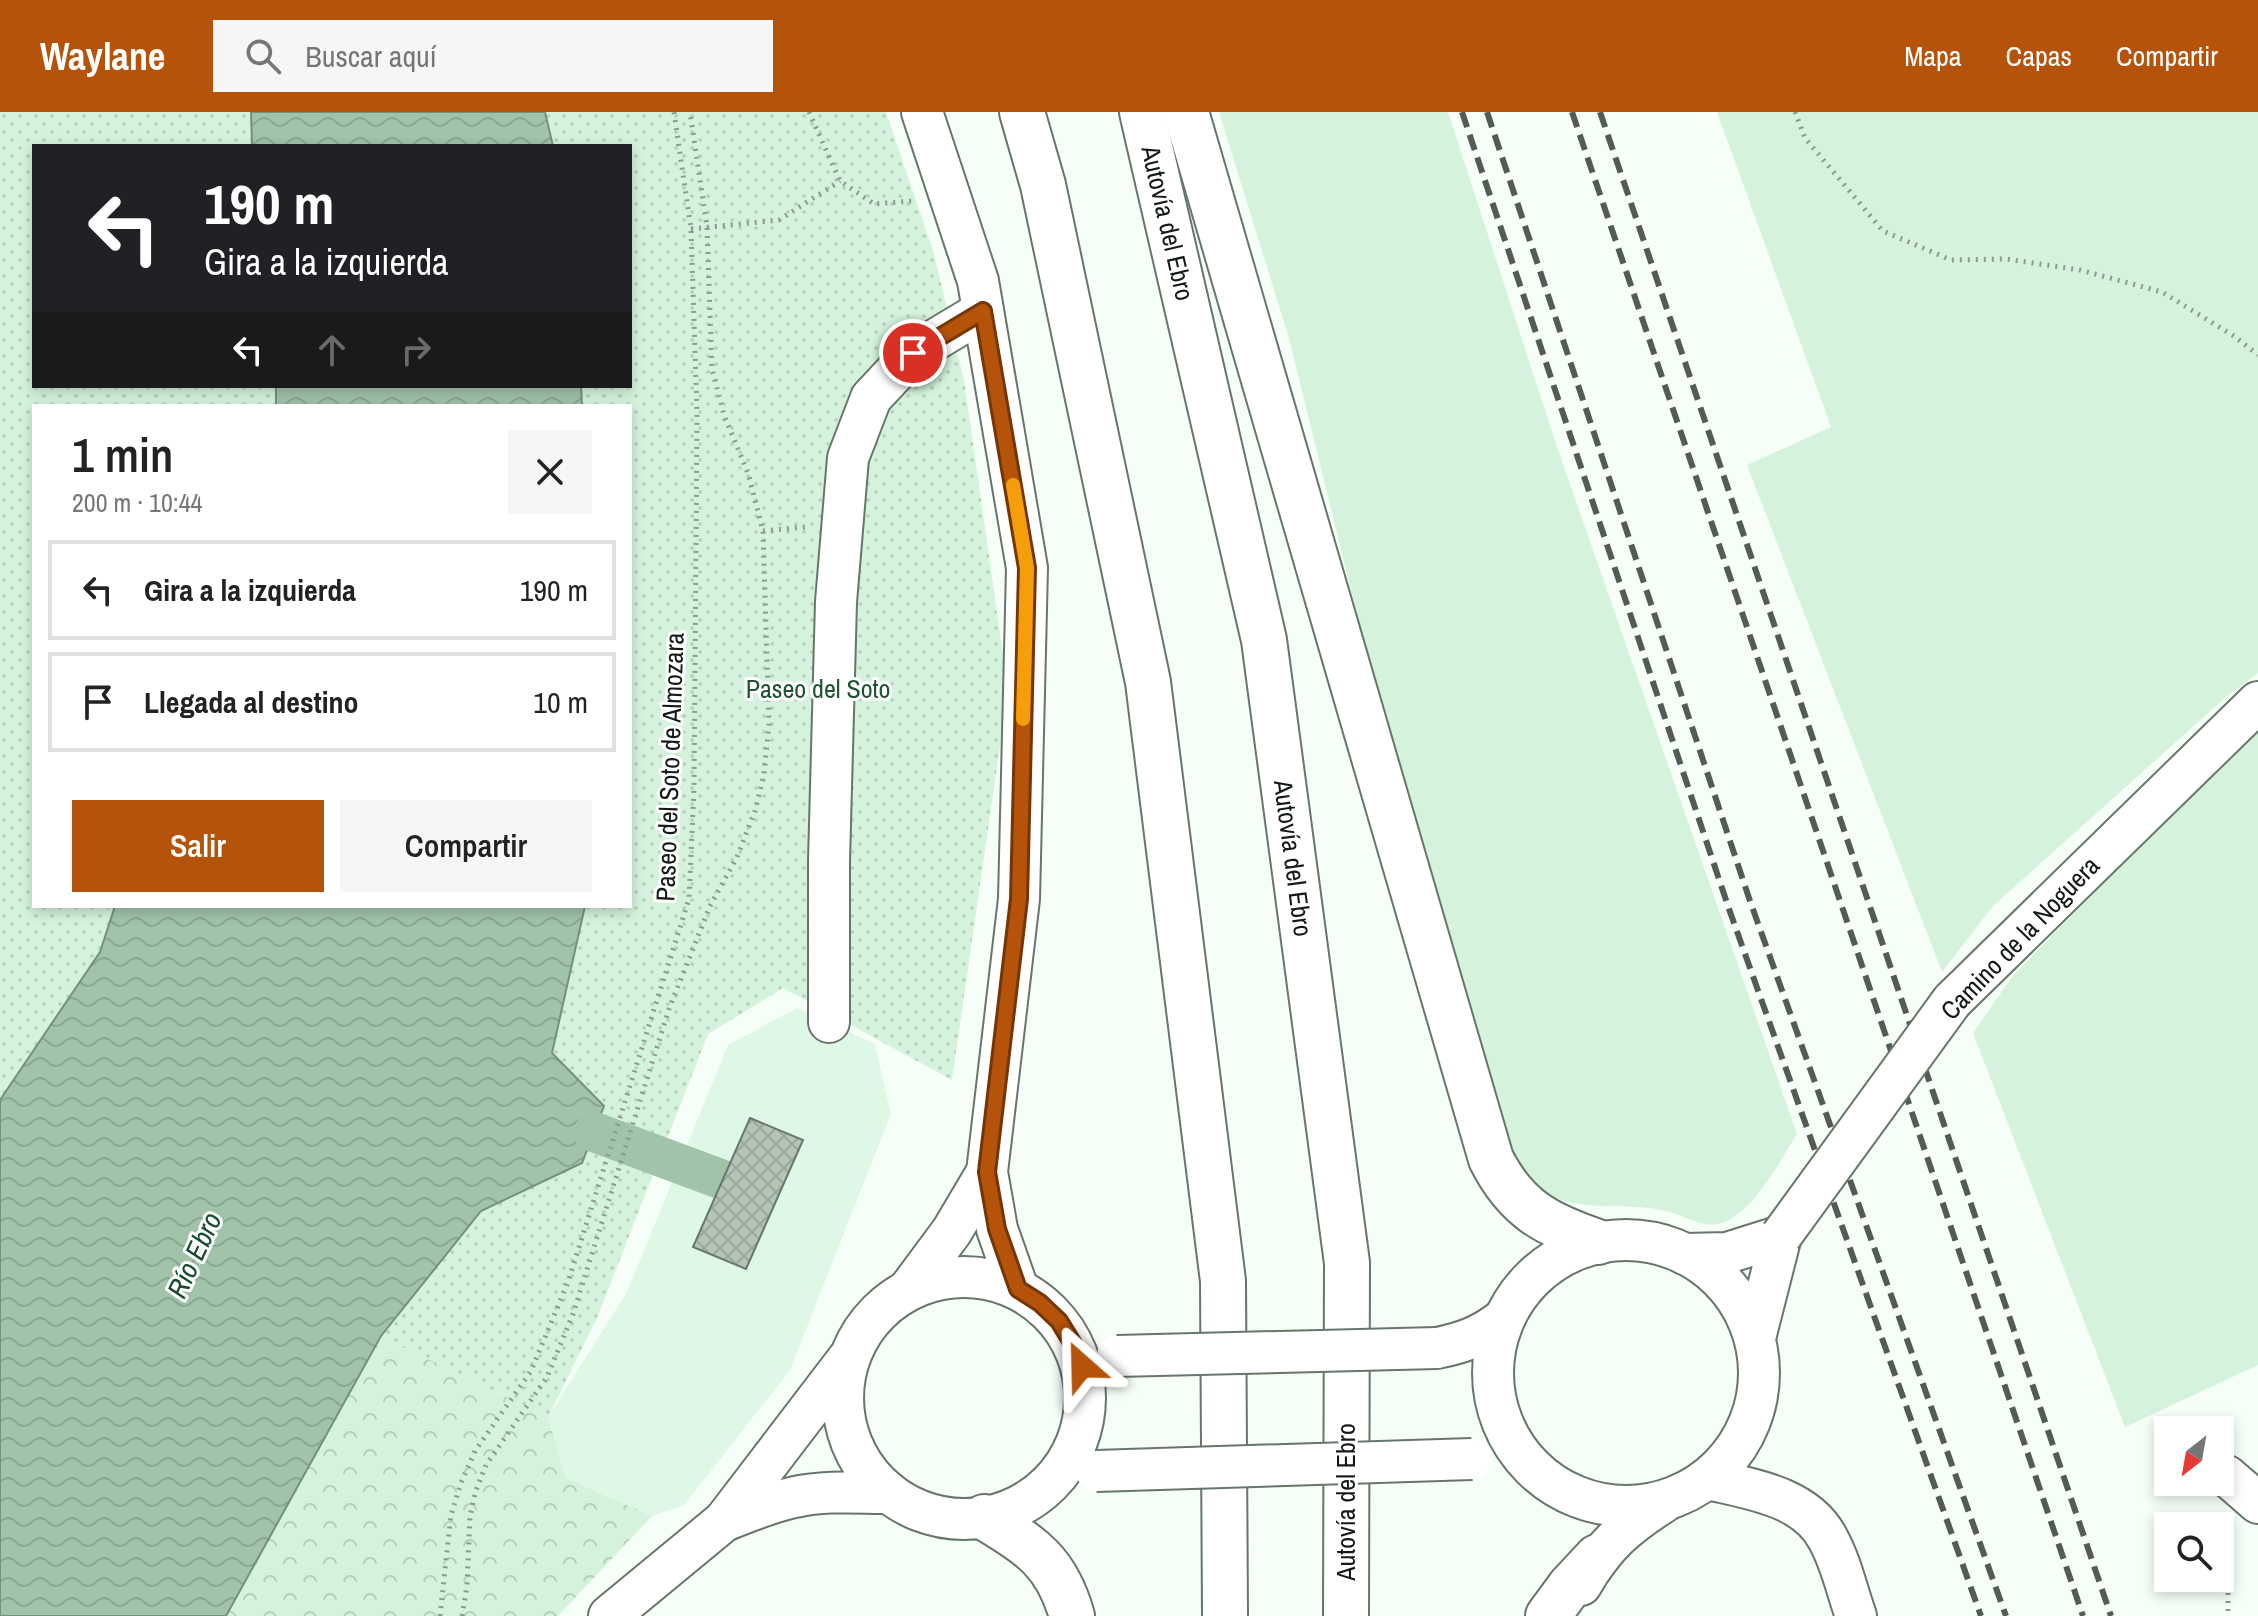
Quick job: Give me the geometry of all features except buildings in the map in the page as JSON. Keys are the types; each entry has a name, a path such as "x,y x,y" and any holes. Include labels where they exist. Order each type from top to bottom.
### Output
{"highway":[{"path":"1022,112 1043,185 1148,682 1223,1281 1225,1616"},
{"name":"Autovía del Ebro","path":"1142,112 1264,640 1347,1263 1346,1616"},
{"path":"1186,112 1491,1159 1513,1194 1529,1210 1547,1222 1598,1242"},
{"path":"984,1517 1025,1542 1042,1557 1064,1590 1072,1616"},
{"path":"1548,1616 1597,1557"}],"street":[{"path":"922,112 978,281 1027,568 1019,899 987,1172 997,1229 1018,1289"},
{"path":"829,1022 829,861 836,602 848,458 871,398 913,353 983,311"},
{"name":"Camino de la Noguera","path":"1755,1338 1781,1236 1952,1001 2258,702"},
{"path":"609,1616 724,1521 850,1357 867,1325 879,1311 909,1289 952,1231 987,1172"},
{"path":"1685,1254 1727,1253 1781,1236"},
{"path":"1539,1475 1519,1454 1504,1430 1495,1403 1492,1375 1494,1347 1502,1320 1519,1292 1541,1269 1568,1252 1598,1242 1643,1241 1685,1254 1716,1275 1740,1303 1755,1338 1759,1369 1757,1400 1747,1430 1731,1457 1708,1479 1664,1502 1628,1528 1597,1557 1563,1616"},
{"path":"850,1357 844,1382 843,1407 848,1431 871,1475 889,1493 934,1515 959,1519 984,1517 1009,1510 1033,1498 1053,1481 1068,1462 1078,1440 1086,1391 1082,1366 1073,1344 1049,1312 1018,1289 991,1279 964,1277 936,1280 909,1289"},
{"path":"1073,1344 1117,1356 1437,1348 1470,1340 1489,1331 1502,1320"},
{"path":"1053,1481 1096,1471 1472,1459 1496,1460 1539,1475 1567,1493 1598,1504 1631,1507 1664,1502"},
{"path":"1708,1479 1785,1500 1819,1526 1829,1539 1856,1616"},
{"path":"2234,1482 2258,1503"},
{"path":"724,1521 798,1496 889,1493"},
{"path":"654,1616 657,1586 662,1572"}],"path":[{"name":"Paseo del Soto de Almozara","path":"440,1616 451,1515 461,1483 475,1451 531,1371 568,1282 689,899 694,788 697,411 691,229 674,112"},
{"name":"Paseo del Soto de Almozara","path":"462,1616 467,1586 470,1516 476,1490 486,1465 547,1377 573,1314 669,1009 710,906 737,857 755,811 764,774 769,724 763,531 748,473 724,415 712,369 707,227 690,112"},
{"path":"809,112 840,181 874,204 950,198"},
{"path":"1795,112 1805,138 1883,231 1951,260 2006,259 2080,270 2162,292 2234,336 2258,355"},
{"path":"691,229 779,220 840,181"},
{"path":"2227,1496 2228,1616"}],"shaded area":[{"path":"797,1008 875,1044 891,1114 790,1370 684,1505 652,1516 566,1478 548,1417 627,1292 728,1045"}],"green space":[{"path":"0,112 251,112 252,144 32,144 32,388 276,388 276,404 32,404 32,908 114,908 100,952 0,1100"},
{"name":"Paseo del Soto","path":"545,112 886,112 934,254 964,380 1008,690 952,1080 783,988 708,1034 597,1318 548,1417 381,1336 481,1211 582,1163 604,1106 552,1053 585,908 632,908 632,404 582,404 581,388 632,388 632,144 553,144"},
{"path":"1219,112 1448,112 1557,447 1797,1134 1758,1193 1729,1220 1709,1224 1661,1210 1571,1202 1545,1193 1516,1170 1376,692 1289,338"},
{"path":"1717,112 2258,112 2258,673 2225,698 1993,906 1942,972 1747,465 1831,427"},
{"path":"2258,728 2258,1365 2125,1427 1973,1033 2012,977"},
{"path":"381,1336 548,1417 566,1478 652,1516 558,1616 226,1616"}],"water":[{"path":"251,112 545,112 553,144 252,144"},
{"path":"276,388 581,388 582,404 276,404"},
{"name":"Río Ebro","path":"114,908 585,908 552,1053 604,1106 582,1163 481,1211 381,1336 226,1616 0,1616 0,1100 100,952"}],"waterway":[{"path":"594,1132 723,1180"}],"railway":[{"path":"1462,112 1729,909 1981,1616"},
{"path":"1487,112 1750,901 2006,1616"},
{"path":"1572,112 2083,1616"},
{"path":"1600,112 2111,1616"}],"slow traffic":[{"path":"1013,485 1027,568 1023,719"}],"route":[{"path":"913,353 983,311 1027,568 1019,899 987,1172 997,1229 1018,1289 1040,1303 1059,1321 1082,1366"}]}
